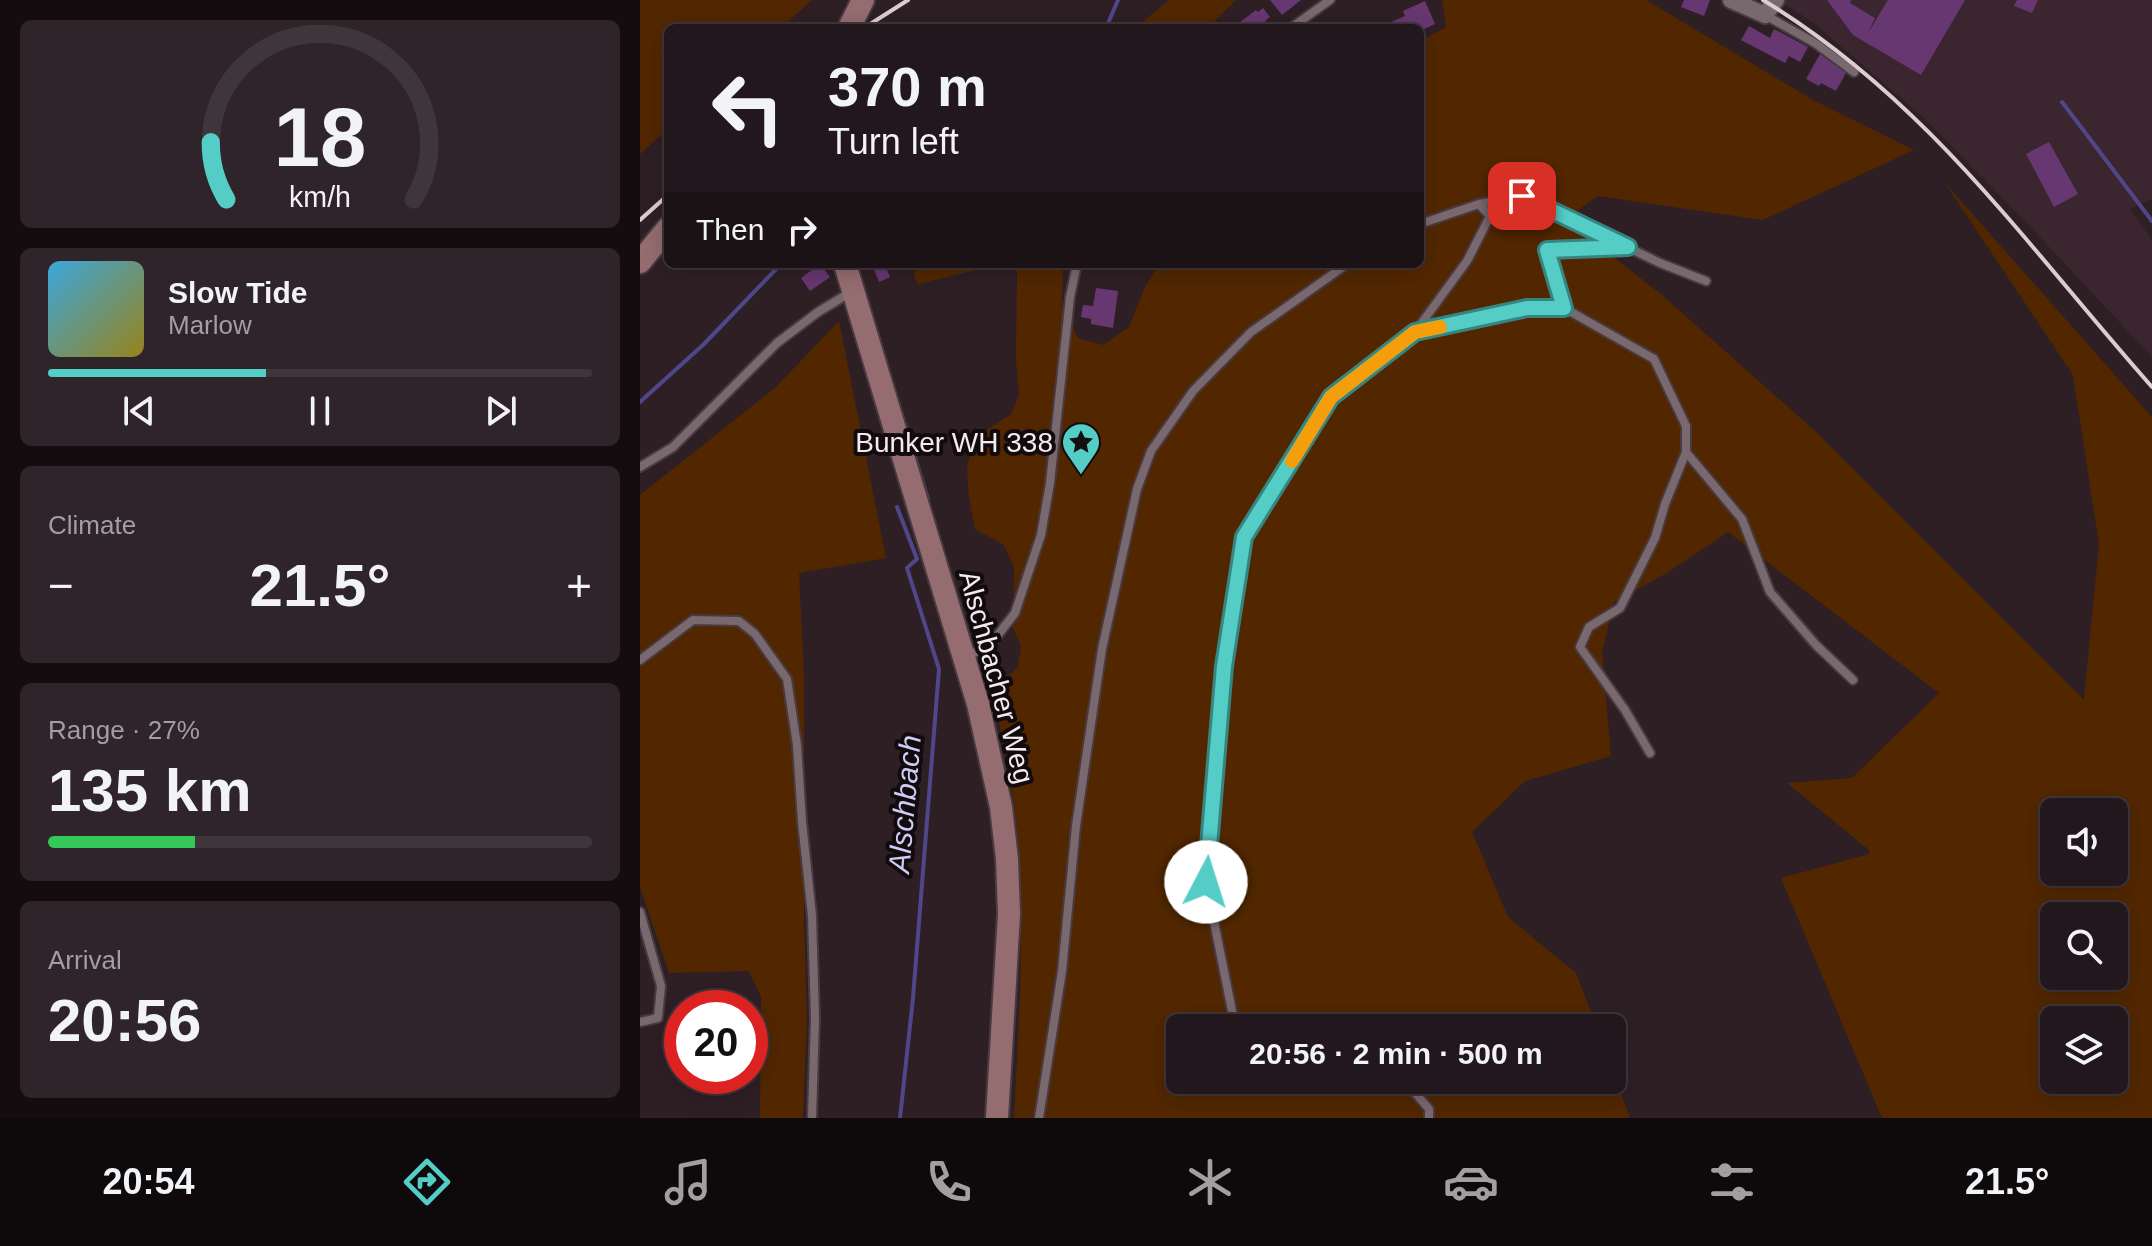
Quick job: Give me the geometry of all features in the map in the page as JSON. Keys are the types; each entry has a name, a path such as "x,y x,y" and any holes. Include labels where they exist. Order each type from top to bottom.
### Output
{"street":[{"path":"851,24 863,0"},
{"path":"1731,0 1765,15 1776,0"},
{"path":"640,262 664,233"},
{"name":"Alschbacher Weg","path":"846,268 991,755 1007,859 1009,914 997,1118"}],"lane":[{"path":"1297,24 1330,0"},
{"path":"1765,15 1815,43 1854,72"},
{"path":"1424,223 1479,204 1522,196 1706,281"},
{"path":"1233,1014 1206,882 1224,666 1244,537 1331,397 1415,332 1467,261 1490,216 1479,204"},
{"path":"1564,308 1547,250 1628,247"},
{"path":"964,658 990,645 1015,613 1041,535 1076,268"},
{"path":"1039,1118 1062,971 1076,826 1102,649 1137,489 1151,451 1193,391 1251,332 1341,268"},
{"path":"640,467 673,447 777,343 818,312 853,291"},
{"path":"1415,332 1527,308 1564,308 1654,359 1686,426 1686,452 1655,538 1620,608 1589,627 1580,647 1625,710 1650,753"},
{"path":"1686,452 1742,519 1770,592 1816,645 1853,680"},
{"path":"640,660 693,620 739,621 755,634 787,679 797,745 812,916 815,1018 812,1118"},
{"path":"640,912 661,986 658,1018 640,1022"},
{"path":"1416,1094 1429,1109 1429,1118"}],"shaded area":[{"path":"640,0 812,0 785,24 664,24 664,133 640,154"},
{"path":"1169,0 1236,0 1212,24 1140,24"},
{"path":"1442,0 1646,0 1813,100 1914,150 1763,220 1598,196 1565,219 1662,295 1815,431 2084,700 2099,544 2073,375 1945,183 2152,417 2152,1118 1882,1118 1781,878 1869,854 1869,850 1787,783 1852,778 1939,693 1728,532 1665,574 1614,602 1602,652 1611,756 1525,781 1472,832 1508,917 1576,973 1592,1014 1166,1014 1166,1094 1621,1094 1630,1118 1014,1118 1021,903 1013,798 995,698 997,688 1018,667 1021,647 1013,627 1014,567 1004,545 975,529 967,466 976,437 1011,414 1019,395 1016,361 1017,272 1014,268 1063,268 1062,305 1078,338 1103,345 1129,327 1145,287 1157,268 1424,268 1424,39 1446,27"},
{"path":"1779,0 2152,0 2152,199 2130,209 2152,240 2152,357 1923,117 1815,24"},
{"path":"916,268 985,268 918,284 914,275"},
{"path":"839,321 886,558 799,573 804,675 807,1021 803,1118 760,1118 760,1094 768,1094 768,990 758,990 749,971 669,973 640,887 640,495 776,387"}],"building":[{"path":"1270,0 1301,0 1282,15"},
{"path":"1684,0 1710,0 1704,16 1681,7"},
{"path":"1827,0 1851,0 1850,3 1875,18 1868,33 1888,0 1965,0 1921,75 1853,35"},
{"path":"2017,0 2038,0 2032,13 2014,6"},
{"path":"1425,1 1435,24 1424,29 1424,24 1386,24 1405,16 1403,11"},
{"path":"1263,8 1270,17 1265,21 1267,24 1240,24 1256,10 1258,12"},
{"path":"1749,26 1770,38 1774,29 1808,47 1800,62 1789,56 1785,63 1741,40"},
{"path":"1820,54 1847,71 1836,91 1806,79"},
{"path":"2049,142 2078,194 2054,207 2026,154"},
{"path":"815,268 823,268 830,277 810,291 801,278"},
{"path":"886,268 890,277 879,282 874,269"},
{"path":"1096,288 1118,291 1113,328 1091,324 1091,319 1081,317 1083,305 1093,306"}],"waterway":[{"path":"1108,24 1118,0"},
{"path":"2062,102 2152,221"},
{"path":"640,402 704,344 777,268"},
{"name":"Alschbach","path":"898,402 928,499"},
{"name":"Alschbach","path":"897,507 917,559 907,568 939,669 913,998 900,1118"}],"railway":[{"path":"870,24 908,0"},
{"path":"1763,0 1822,40 1876,83 1926,129 2017,229 2152,387"},
{"path":"640,220 664,199"}],"slow traffic":[{"path":"1292,461 1331,397 1415,332 1440,327"}],"place":[{"name":"Bunker WH 338","path":"1081,476"}],"route":[{"path":"1206,882 1224,666 1244,537 1331,397 1415,332 1527,308 1564,308 1547,250 1628,247 1522,196"}]}
